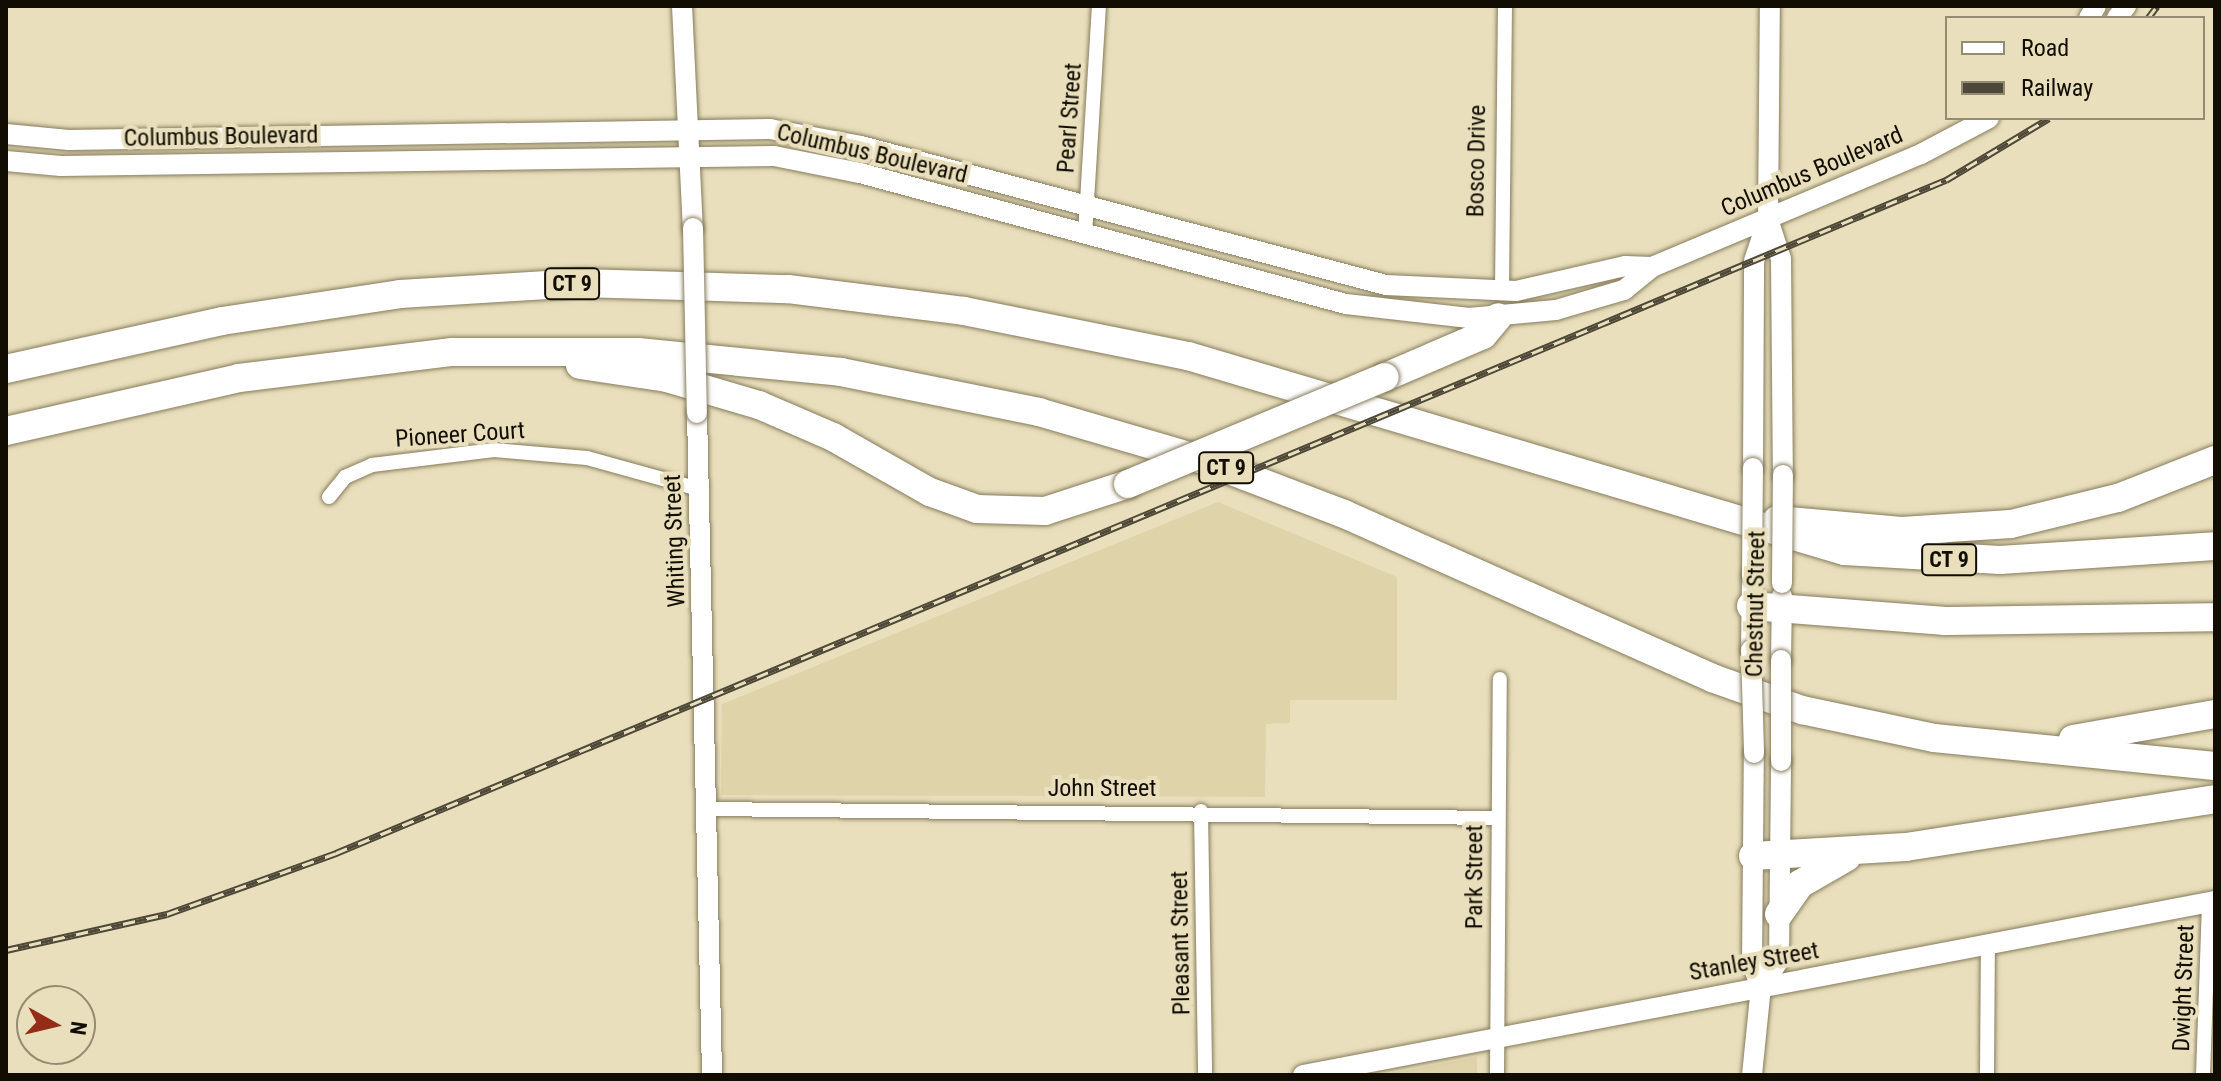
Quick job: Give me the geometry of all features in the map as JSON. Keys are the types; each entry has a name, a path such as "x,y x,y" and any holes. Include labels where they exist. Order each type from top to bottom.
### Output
{"highway":[{"name":"CT 9","path":"6,369 222,321 415,293 613,283 788,289 964,311 1164,351 1809,544 1891,557 2000,560 2215,546"},
{"path":"500,350 728,394 808,425 930,492 977,509 1045,511 1128,484 1483,335 1500,304"},
{"name":"CT 9","path":"6,431 274,372 500,350 638,352 800,367 1089,425 1308,499 1745,691 1876,728 1993,744 2215,766"},
{"path":"2067,513 2215,446"},
{"path":"1689,506 1902,531 1984,527 2067,513 2215,460"},
{"path":"1751,606 1782,596 1945,621 2215,617"},
{"path":"1993,744 2117,734 2215,714"},
{"path":"1767,856 1862,852 2215,799"},
{"path":"1779,914 1808,878 1862,852"}],"street":[{"name":"Whiting Street","path":"682,6 692,127 712,1075"},
{"name":"Pearl Street","path":"1085,234 1099,6"},
{"name":"Bosco Drive","path":"1500,304 1505,6"},
{"name":"Chestnut Street","path":"1761,987 1779,960 1779,914 1767,856 1754,753 1751,650 1754,261 1768,219 1770,6"},
{"name":"Columbus Boulevard","path":"6,161 128,165 692,153 829,166 1366,308 1500,304 1608,296 1632,287 1652,267 1921,154 1985,120"},
{"name":"Columbus Boulevard","path":"6,134 127,138 692,127 809,134 1371,282 1500,304"},
{"path":"127,138 128,165"},
{"name":"Chestnut Street","path":"1752,1075 1761,987 1752,964 1781,761 1781,259 1768,219"},
{"name":"Pioneer Court","path":"329,497 340,480 368,466 483,451 587,458 699,489"},
{"name":"Park Street","path":"1497,1075 1500,679"},
{"name":"John Street","path":"707,809 1201,811 1497,818"},
{"name":"Pleasant Street","path":"1201,811 1205,1075"},
{"name":"Stanley Street","path":"1303,1075 2212,902"},
{"name":"Dwight Street","path":"2203,1075 2212,902"},
{"path":"1987,1075 1988,945"}],"shaded area":[{"path":"1218,502 1397,577 1397,700 1290,700 1290,723 1266,724 1265,797 721,795 722,704"},
{"path":"1477,1057 1477,1075 1381,1075"}],"railway":[{"path":"2150,16 2157,6"},
{"path":"6,950 167,914 336,853 1946,180 2046,120"}]}
